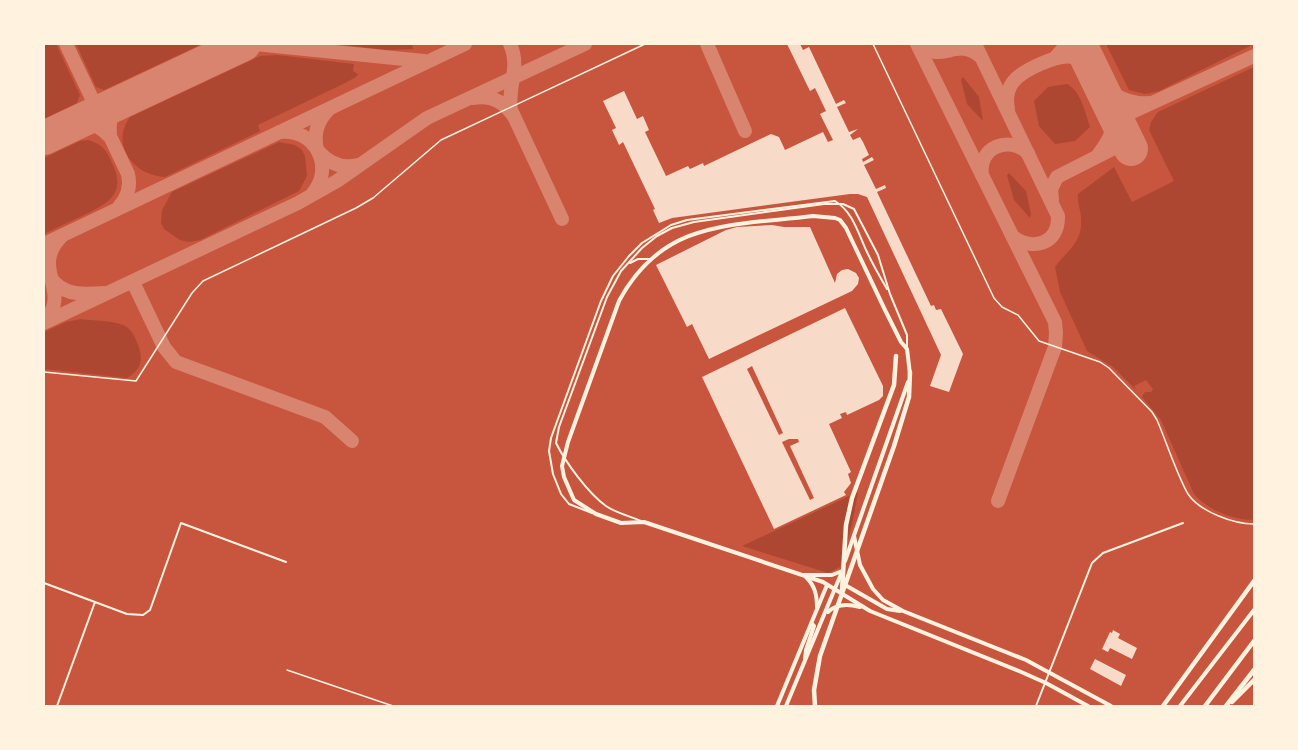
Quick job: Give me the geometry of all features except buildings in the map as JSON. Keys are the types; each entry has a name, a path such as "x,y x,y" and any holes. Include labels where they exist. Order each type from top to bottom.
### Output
{"highway":[{"path":"841,599 846,525 855,489 894,385 896,356"},
{"path":"814,706 814,690 820,656 877,496 909,397 910,372"},
{"path":"1163,706 1254,581"},
{"path":"1205,706 1254,641"},
{"path":"1227,706 1254,670"},
{"path":"1227,706 1254,680"}],"main road":[{"path":"786,706 836,590 854,533 905,394 910,372 907,349 885,310 854,242 840,220 813,216 704,230 666,247 650,259 630,281 619,301 568,442 562,466 574,500 596,514 621,523 644,522 803,575 827,585 836,590 864,607 1046,683 1088,706"},
{"path":"854,533 860,565 873,589 883,600 903,611 1026,660 1111,706"},
{"path":"803,575 835,574 843,571"},
{"path":"803,575 810,582 817,596 817,610"},
{"path":"777,706 827,585 833,581 839,581 888,609 903,611"},
{"path":"825,615 832,608 841,606 864,607"},
{"path":"1180,706 1254,610"},
{"path":"805,663 806,650 814,626 812,624"}],"street":[{"path":"596,514 570,504 561,494 553,474 549,451 566,395 613,276 642,243 679,222 835,201 844,206 850,214 867,253 890,294"},
{"path":"644,522 608,507 597,499 556,443 559,427 607,297 621,271 642,248 672,228 694,222 815,205 843,204 854,209 878,255 890,294 907,335 907,349"},
{"path":"613,276 638,259 650,259"},
{"path":"44,583 128,614 143,615 150,610 181,523 286,562"},
{"path":"1036,706 1088,571 1097,557 1183,523"},
{"path":"57,706 95,602"}],"lane":[{"path":"44,372 136,381 197,285 203,281 373,198 441,140 645,44"},
{"path":"873,44 994,298 1002,307 1018,315 1039,341 1100,362 1109,368 1157,420 1188,494 1204,508 1240,522 1254,524"},
{"path":"287,670 393,706"}],"shaded area":[{"path":"44,44 56,44 80,95 77,103 44,119"},
{"path":"76,44 202,44 104,90 96,87"},
{"path":"333,44 412,44 413,49 387,50"},
{"path":"1106,44 1254,44 1159,91 1145,94 1129,90"},
{"path":"277,55 354,64 353,71 358,74 345,83 258,125 260,131 165,177 143,171 128,157 123,138 124,127 130,117 260,56"},
{"path":"1254,67 1254,520 1221,513 1206,505 1194,494 1161,420 1142,397 1145,392 1151,392 1153,389 1146,380 1134,386 1137,391 1113,367 1087,351 1060,292 1055,267 1073,246 1079,234 1081,218 1078,194 1114,167 1132,202 1174,181 1149,130 1158,112"},
{"path":"963,77 979,97 983,121 967,104 961,80"},
{"path":"1067,84 1079,97 1090,127 1075,141 1055,144 1039,126 1034,101 1048,87"},
{"path":"88,140 101,146 109,156 117,175 115,191 111,198 99,208 44,234 44,158 80,141"},
{"path":"279,142 295,145 302,150 305,156 307,176 299,191 200,240 189,242 180,240 164,229 161,223 162,210 172,192"},
{"path":"1009,173 1026,191 1030,218 1014,200 1007,175"},
{"path":"81,319 113,322 129,329 138,344 141,355 137,370 127,378 44,369 44,332 66,322"},
{"path":"858,492 852,525 840,567 828,573 742,546"}],"taxiway":[{"path":"66,44 128,174 128,192 119,207"},
{"path":"237,47 247,44"},
{"path":"255,44 424,61"},
{"path":"44,244 465,44"},
{"path":"510,44 514,61 511,110 562,219"},
{"path":"44,323 298,203 337,181 427,118 585,44"},
{"path":"707,44 745,131"},
{"path":"917,44 1055,322 1055,347 998,501"},
{"path":"918,44 935,52 964,49 980,56"},
{"path":"975,44 1058,216 1054,233 1043,242 1029,244 1013,237"},
{"path":"1055,58 1067,44"},
{"path":"1117,119 1254,56"},
{"path":"1008,109 1009,88 1013,82 1041,64 1058,58 1072,57 1092,70"},
{"path":"1099,83 1122,98 1149,103"},
{"path":"473,98 485,97 496,100 512,114"},
{"path":"110,134 113,113 128,98"},
{"path":"317,149 317,127 329,109"},
{"path":"1098,155 1111,134 1113,111"},
{"path":"71,126 91,124 108,135"},
{"path":"280,132 292,132 303,136 318,151 322,172 313,193"},
{"path":"1052,199 1051,189 1057,177 1128,141"},
{"path":"982,175 985,157 996,147 1012,145 1028,153"},
{"path":"319,152 337,164 358,165"},
{"path":"45,321 52,310 55,299 49,259 61,237"},
{"path":"44,268 56,284 67,291 104,293"},
{"path":"133,282 164,347 176,362 325,417 352,441"}],"runway":[{"path":"44,138 244,44"},
{"path":"1080,44 1131,149"}]}
